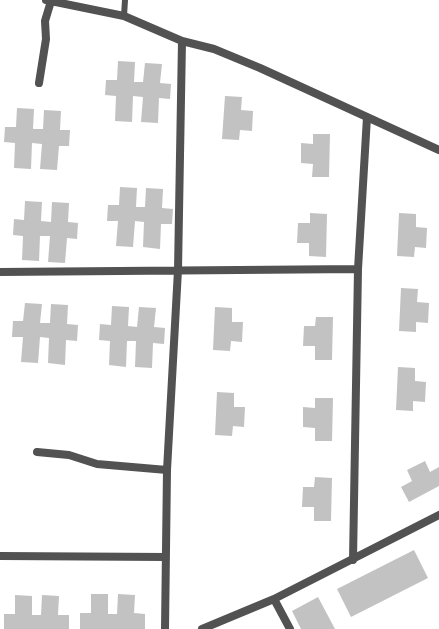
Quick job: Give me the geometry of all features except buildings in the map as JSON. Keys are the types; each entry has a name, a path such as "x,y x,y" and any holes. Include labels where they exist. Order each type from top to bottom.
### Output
{"street":[{"path":"39,83 46,39 45,21 48,0 124,16 182,41 214,49 260,68 439,150"},
{"path":"165,629 167,470 178,270 182,41"},
{"path":"353,560 358,269 367,117"},
{"path":"0,272 358,269"},
{"path":"37,452 69,455 97,464 167,470"},
{"path":"202,629 274,599 439,516"},
{"path":"0,556 166,557"},
{"path":"274,599 290,629"}],"lane":[{"path":"124,16 125,0"}]}
